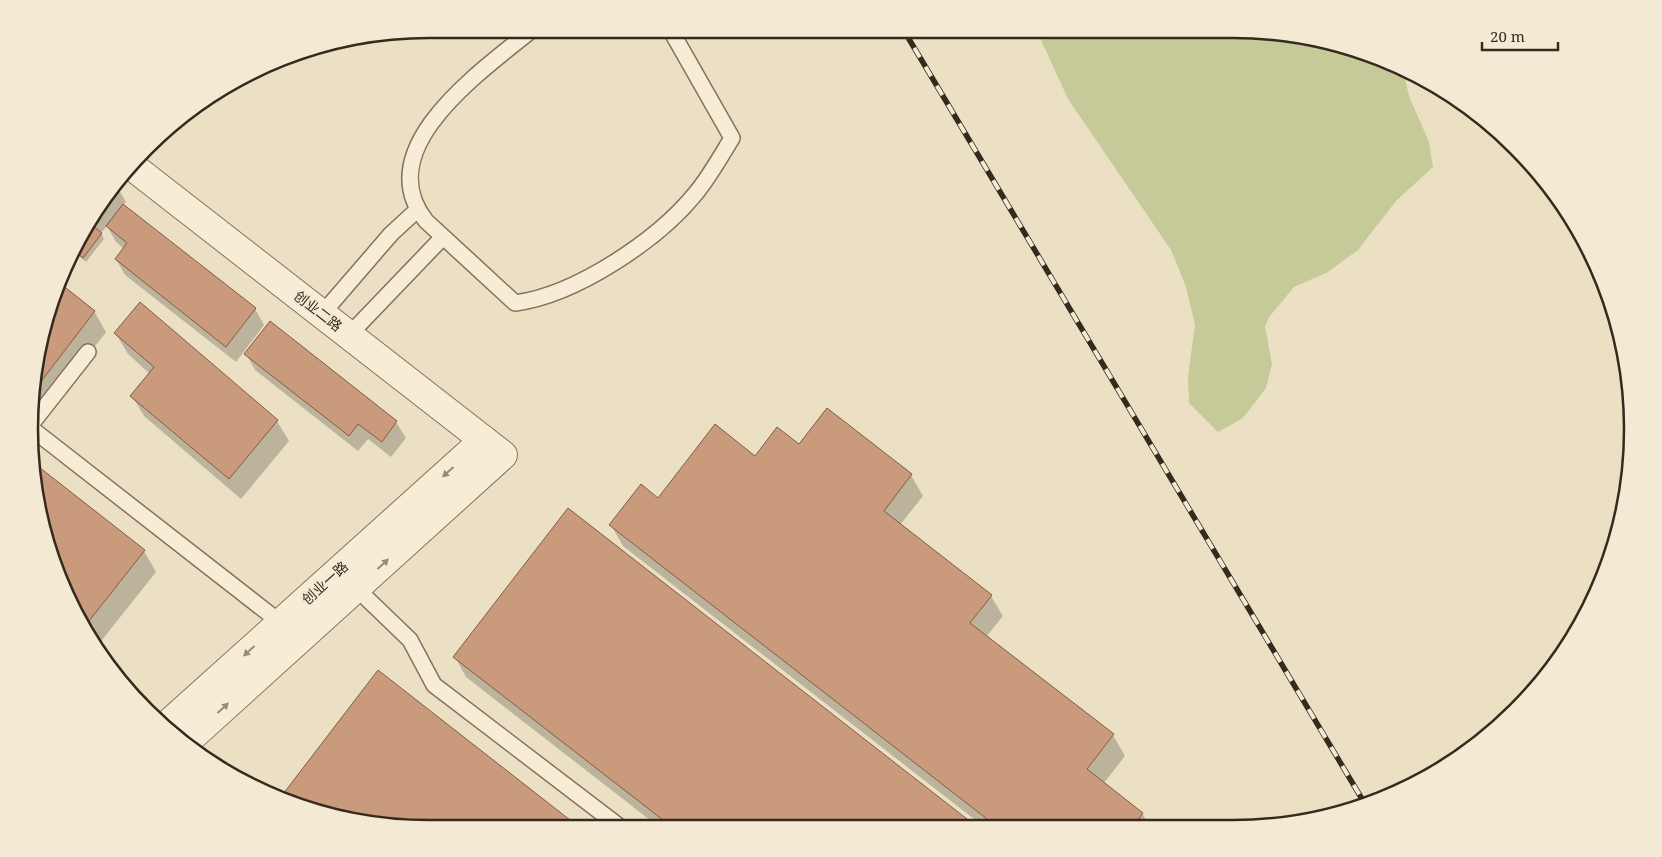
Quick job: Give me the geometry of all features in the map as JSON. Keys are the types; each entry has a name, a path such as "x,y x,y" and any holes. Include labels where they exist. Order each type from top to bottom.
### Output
{"street":[{"name":"创业二路","path":"136,170 494,447"},
{"name":"创业一路","path":"190,739 356,588 494,447"},
{"name":"创业一路","path":"171,722 281,623 494,447"}],"lane":[{"path":"522,38 457,93 417,144 410,166 409,178 412,198 417,210 443,237 515,303 534,300 565,290 616,260 668,220 696,193 732,138 675,38"},
{"path":"322,314 391,234 417,210"},
{"path":"349,335 443,237"},
{"path":"38,416 88,352"},
{"path":"38,434 281,623"},
{"path":"356,588 410,640 434,685 611,820"}],"green space":[{"path":"1040,38 1259,38 1310,45 1359,58 1404,77 1409,96 1429,142 1433,167 1396,201 1358,250 1328,272 1294,287 1270,316 1265,326 1272,364 1266,388 1243,418 1218,432 1189,403 1188,377 1195,325 1186,287 1171,250 1068,99"}],"building":[{"path":"123,204 256,308 226,347 115,259 127,243 106,226"},
{"path":"94,227 102,233 83,258 79,254"},
{"path":"64,287 95,311 40,382 51,327"},
{"path":"140,302 278,420 229,479 130,396 154,367 114,333"},
{"path":"270,321 397,421 382,442 358,424 349,436 244,354"},
{"path":"827,408 912,474 884,511 992,595 970,623 1114,734 1087,769 1143,813 1138,820 988,820 609,525 641,484 658,498 715,424 755,456 777,427 799,444"},
{"path":"40,467 145,550 89,621 67,578 58,554 45,505"},
{"path":"568,508 968,820 663,820 453,657"},
{"path":"378,670 570,820 403,819 352,812 285,792"}],"railway":[{"path":"908,38 1361,798"}]}
